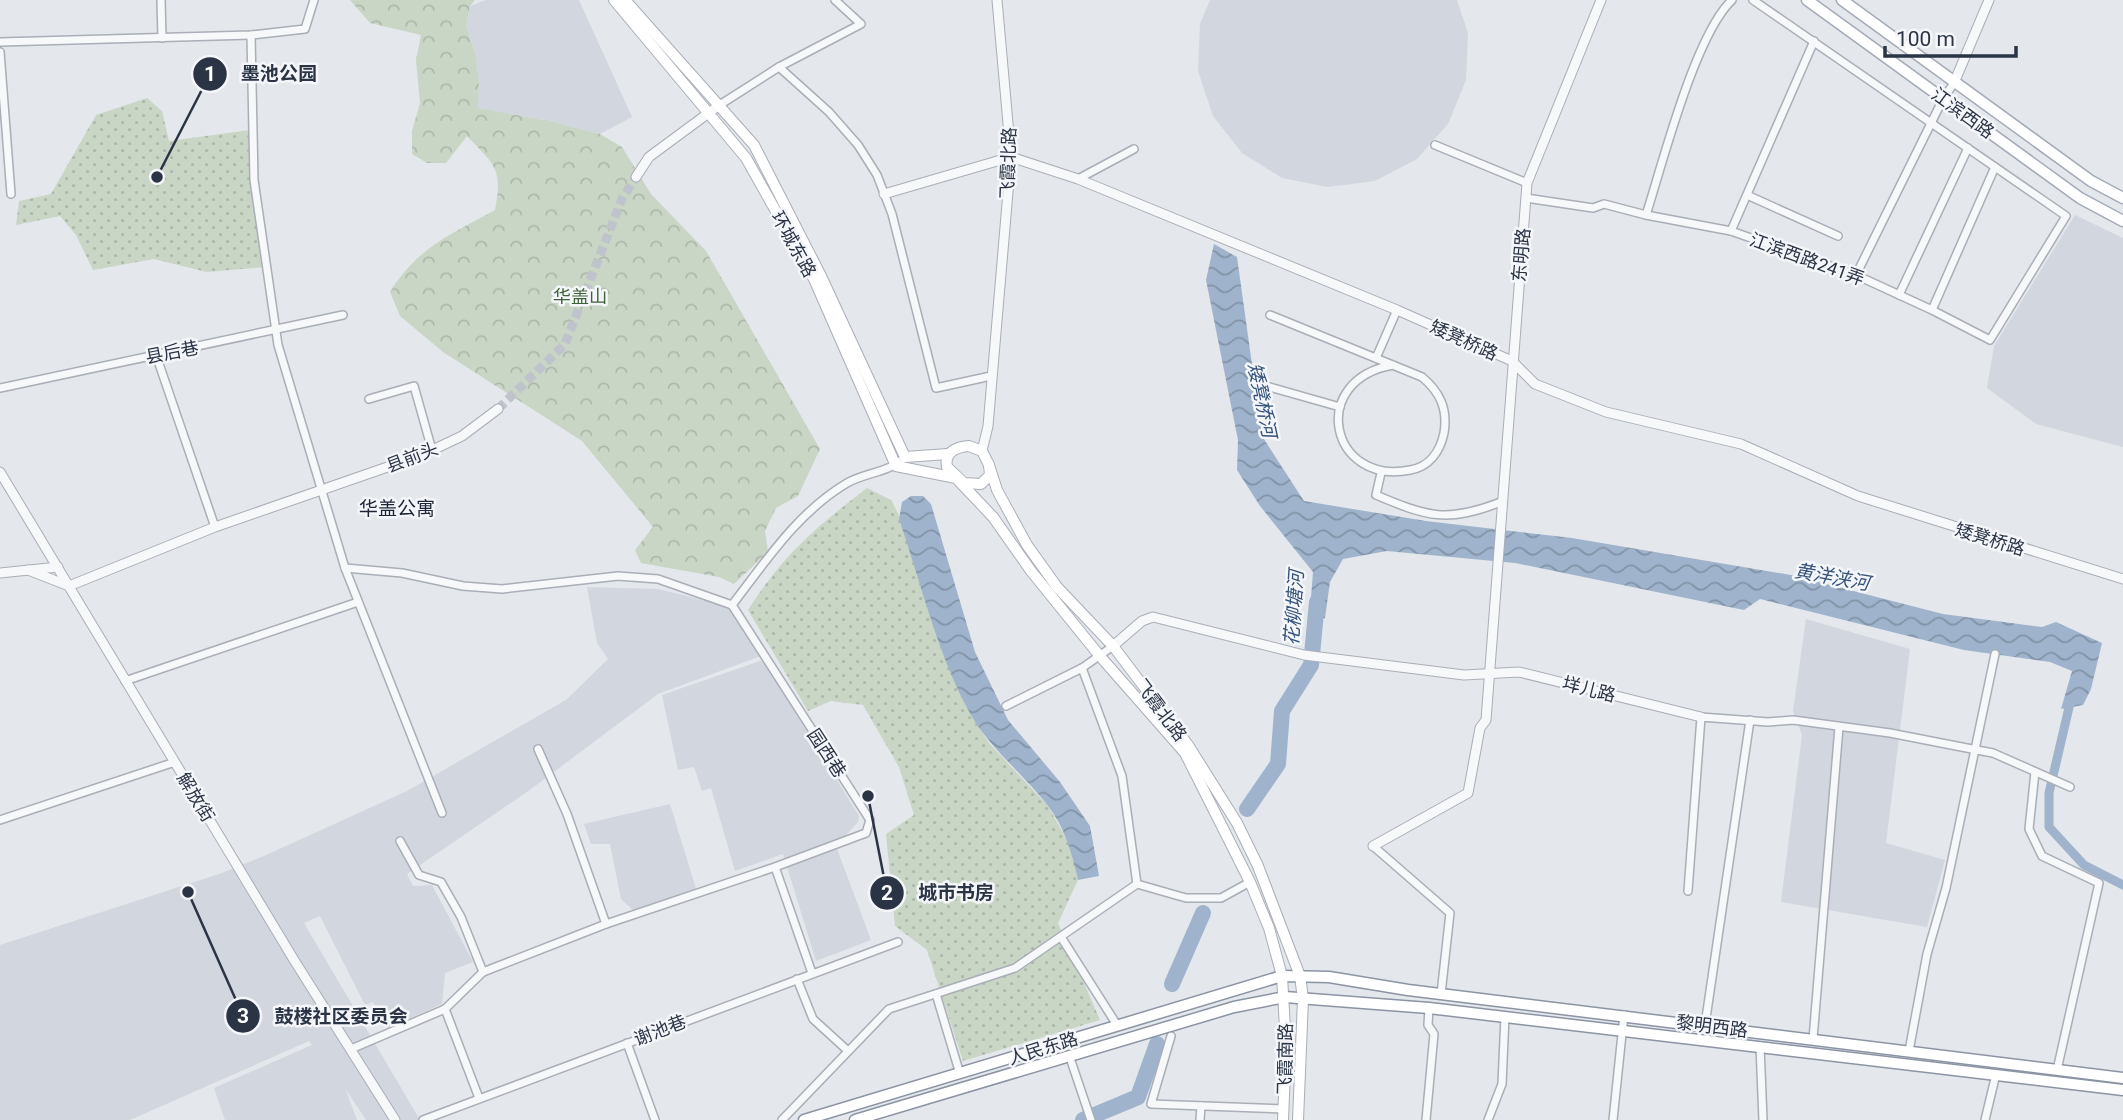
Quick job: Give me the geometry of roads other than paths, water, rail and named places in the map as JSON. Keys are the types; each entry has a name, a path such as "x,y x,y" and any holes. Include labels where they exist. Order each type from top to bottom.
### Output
{"main road":[{"name":"环城东路","path":"614,0 746,158 814,279 896,466"},
{"name":"环城东路","path":"625,0 754,145 821,276 905,457"},
{"name":"江滨西路","path":"1807,0 2080,198 2123,221"},
{"name":"江滨西路","path":"1842,0 2091,181 2123,198"},
{"path":"905,457 948,454 969,446 982,451"},
{"name":"飞霞北路","path":"982,451 997,489 1027,545 1057,587 1114,646 1188,745 1237,823 1258,866 1300,976 1303,999"},
{"name":"飞霞北路","path":"948,454 947,467 993,517 1031,571 1099,655 1185,752 1250,882 1269,928 1282,976"},
{"path":"896,466 956,478 973,485 981,484 989,475 989,465"},
{"name":"人民东路","path":"804,1120 1282,976 1300,976"},
{"name":"飞霞南路","path":"1282,976 1285,997 1284,1115"},
{"name":"黎明西路","path":"1300,976 1329,977 1441,994 2123,1078"},
{"name":"人民东路","path":"855,1120 1234,1007 1285,997 1303,999"},
{"name":"黎明西路","path":"1303,999 1429,1008 1623,1029 2123,1090"},
{"name":"飞霞南路","path":"1298,1120 1303,999"}],"street":[{"path":"161,0 162,38"},
{"path":"0,42 251,35 305,29 314,0"},
{"path":"636,177 649,156 708,112 779,66 861,24 835,0"},
{"name":"飞霞北路","path":"982,451 988,426 1012,156 997,0"},
{"name":"东明路","path":"1373,846 1468,793 1480,728 1486,720 1527,183 1601,0"},
{"path":"1646,215 1698,60 1718,13 1731,0"},
{"path":"1753,0 1995,167 1932,310"},
{"path":"1856,275 1943,99 1954,83 1989,0"},
{"path":"251,35 254,180 276,331 319,489 345,569 442,813"},
{"path":"1731,231 1814,41"},
{"path":"0,52 11,194"},
{"path":"779,66 810,94 858,145 884,194 892,214 936,388 991,376"},
{"path":"1435,145 1527,183"},
{"path":"1899,295 1968,148"},
{"path":"1078,178 1134,149"},
{"path":"884,194 1012,156"},
{"name":"矮凳桥路","path":"1012,156 1078,178 1397,310 1512,361 1535,384 1606,412 1741,444 1858,496 2123,579"},
{"name":"江滨西路241弄","path":"1526,198 1593,208 1604,204 1731,231 1856,275 1990,340 2066,216 1995,167"},
{"path":"1747,195 1838,236"},
{"path":"1376,358 1397,310"},
{"name":"县后巷","path":"0,388 343,315"},
{"path":"1270,315 1376,358 1393,365 1422,377 1435,388 1446,419 1442,440 1433,459 1418,469 1381,473 1357,461 1346,447 1339,426 1340,407 1344,394 1358,377 1374,368 1393,365"},
{"path":"156,355 215,527"},
{"path":"369,399 414,386 432,450"},
{"path":"1266,386 1340,407"},
{"name":"县前头","path":"319,489 432,450 462,436 498,409"},
{"path":"345,569 502,589 618,576 658,579 732,605 804,514 848,482 896,466 905,457"},
{"name":"解放街","path":"0,472 174,762 395,1120"},
{"path":"1381,473 1376,495 1411,510 1464,516 1501,502"},
{"path":"28,570 69,586 215,527 319,489"},
{"path":"0,573 58,567"},
{"path":"125,681 358,602"},
{"name":"园西巷","path":"732,605 870,820 866,833 775,867"},
{"name":"垟儿路","path":"1114,646 1142,621 1153,617 1304,655 1464,675 1519,672 1701,717 1793,720 1977,750 1993,753 2070,788"},
{"path":"1006,706 1082,668 1114,646"},
{"path":"1909,1051 1927,954 1947,888 1995,654"},
{"path":"1082,668 1122,776 1138,884"},
{"path":"1688,891 1701,717"},
{"path":"1705,1025 1750,720"},
{"path":"1813,1039 1839,727"},
{"path":"538,749 567,814 606,924"},
{"path":"0,820 174,762"},
{"path":"2035,772 2029,829 2042,856 2099,883 2057,1070"},
{"path":"401,841 419,875 441,882 461,917 483,972"},
{"path":"1373,846 1450,913 1441,994"},
{"path":"351,1049 445,1009 483,972 606,924 775,867 811,973"},
{"path":"1138,884 1186,898 1220,898 1250,882"},
{"path":"782,1120 846,1050 889,1009 1015,968 1138,884"},
{"path":"1061,937 1117,1025"},
{"name":"谢池巷","path":"423,1120 898,942"},
{"path":"797,979 813,1019 846,1050"},
{"path":"936,994 960,1074"},
{"path":"1426,1120 1434,1034 1428,1025 1429,1008"},
{"path":"445,1009 478,1098"},
{"path":"1613,1120 1624,1015"},
{"path":"1488,1120 1502,1084 1505,1016"},
{"path":"1171,1036 1151,1104 1201,1106 1284,1115"},
{"path":"627,1042 655,1120"},
{"path":"1760,1045 1763,1120"},
{"path":"1069,1055 1091,1120"},
{"path":"1985,1120 1996,1074"},
{"path":"1200,1120 1201,1106"}],"water":[{"path":"1214,244 1237,257 1262,436 1304,501 1426,521 1572,538 1791,575 1943,614 2042,627 2056,622 2102,643 2091,689 2083,705 2061,709 2072,671 2050,662 1964,650 1760,599 1744,610 1515,563 1387,551 1343,559 1330,582 1325,618 1309,623 1313,572 1260,506 1237,470 1238,440 1206,280"},
{"path":"911,496 923,496 931,504 975,652 1008,720 1060,782 1090,826 1099,876 1078,880 1067,841 1054,814 983,734 955,684 899,519 902,502"}],"waterway":[{"name":"花柳塘河","path":"1247,809 1278,764 1282,711 1311,665 1317,602"},
{"name":"黄洋浃河","path":"2071,699 2049,793 2049,827 2084,865 2123,885"},
{"name":"花柳塘河","path":"1172,984 1203,913"},
{"name":"花柳塘河","path":"1083,1120 1138,1097 1157,1044"}],"tunnel":[{"path":"498,409 565,344 622,199 636,177"}],"place":[{"name":"墨池公园","path":"157,177"},
{"name":"城市书房","path":"868,796"},
{"name":"鼓楼社区委员会","path":"188,892"}],"district":[{"name":"华盖公寓","path":"397,508"}],"park label":[{"name":"华盖山","path":"580,296"}],"water label":[{"name":"矮凳桥河","path":"1262,400"}]}
